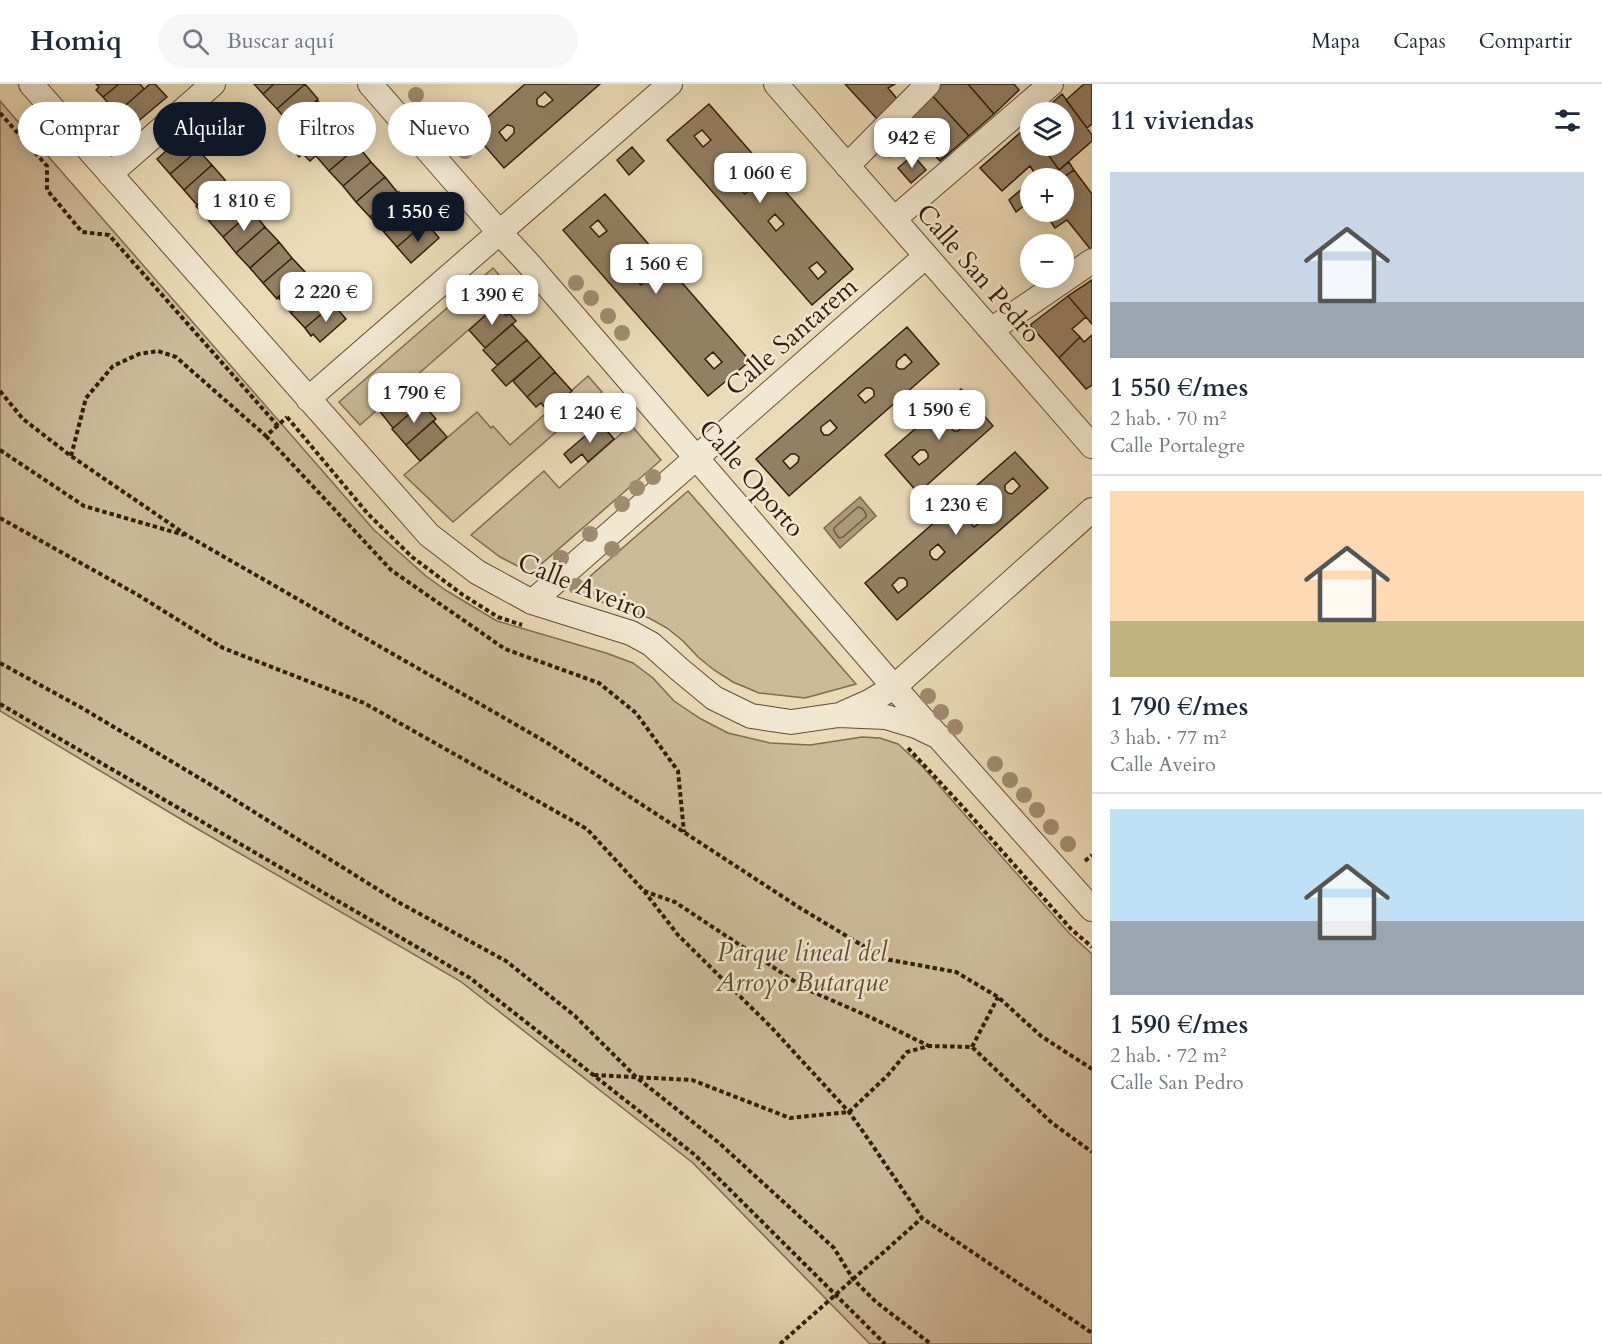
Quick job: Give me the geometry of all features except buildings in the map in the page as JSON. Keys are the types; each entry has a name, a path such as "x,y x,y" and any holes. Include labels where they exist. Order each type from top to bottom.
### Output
{"street":[{"name":"Calle Aveiro","path":"31,84 429,534 477,572 532,602 631,633 651,644 714,698 751,716 791,722 838,715 877,716 894,718 941,738"},
{"path":"110,174 213,84"},
{"name":"Calle Oporto","path":"370,84 528,263 894,687 1092,909"},
{"path":"308,399 670,84"},
{"name":"Calle San Pedro","path":"776,84 1092,446"},
{"path":"848,166 928,84"},
{"path":"894,219 1051,84"},
{"name":"Calle Santarem","path":"532,602 926,256"},
{"path":"991,330 1092,261"},
{"name":"Calle Aveiro","path":"838,715 858,708 894,687 1092,510"}],"path":[{"path":"0,113 47,166 47,190 82,232 109,235 278,426"},
{"path":"71,456 86,398 113,366 139,354 158,351 176,357 266,436 391,570 505,649 599,683 636,713 678,771 684,832"},
{"path":"0,391 23,419 71,456 188,536 546,742 800,908 885,959 956,972 998,997 1041,1036 1092,1069"},
{"path":"266,436 308,399"},
{"path":"0,450 84,506 188,536"},
{"path":"0,518 138,595 223,648 364,703 587,829 644,891 678,934 771,1027 849,1112 922,1218 1092,1333"},
{"path":"0,663 82,708 201,779 398,902 506,961 575,1016 636,1077 718,1142 834,1248 853,1279 876,1302 931,1344"},
{"path":"0,704 470,978 695,1155 885,1344"},
{"path":"1084,861 1092,855"},
{"path":"644,891 675,902 806,989 929,1046"},
{"path":"972,1047 998,997"},
{"path":"593,1075 692,1080 790,1118 849,1112 888,1075 908,1052 929,1046 972,1047 1053,1123 1092,1152"},
{"path":"780,1344 922,1218"}],"green space":[{"name":"Parque lineal del Arroyo Butarque","path":"0,101 18,122 18,156 48,156 374,530 426,576 497,621 633,663 653,678 674,701 728,733 770,743 810,745 862,737 880,738 898,744 921,765 1069,933 1092,954 1092,1344 870,1344 693,1163 460,981 0,711"},
{"path":"493,268 513,291 360,425 339,402"},
{"path":"588,376 602,392 453,522 404,475 477,412 510,445"},
{"path":"631,425 661,460 531,573 500,557 471,535 544,471 559,488"},
{"path":"688,491 856,684 805,698 759,693 733,682 714,670 667,628 649,618 572,592"}],"water":[{"path":"860,497 876,516 840,548 824,528"}]}
